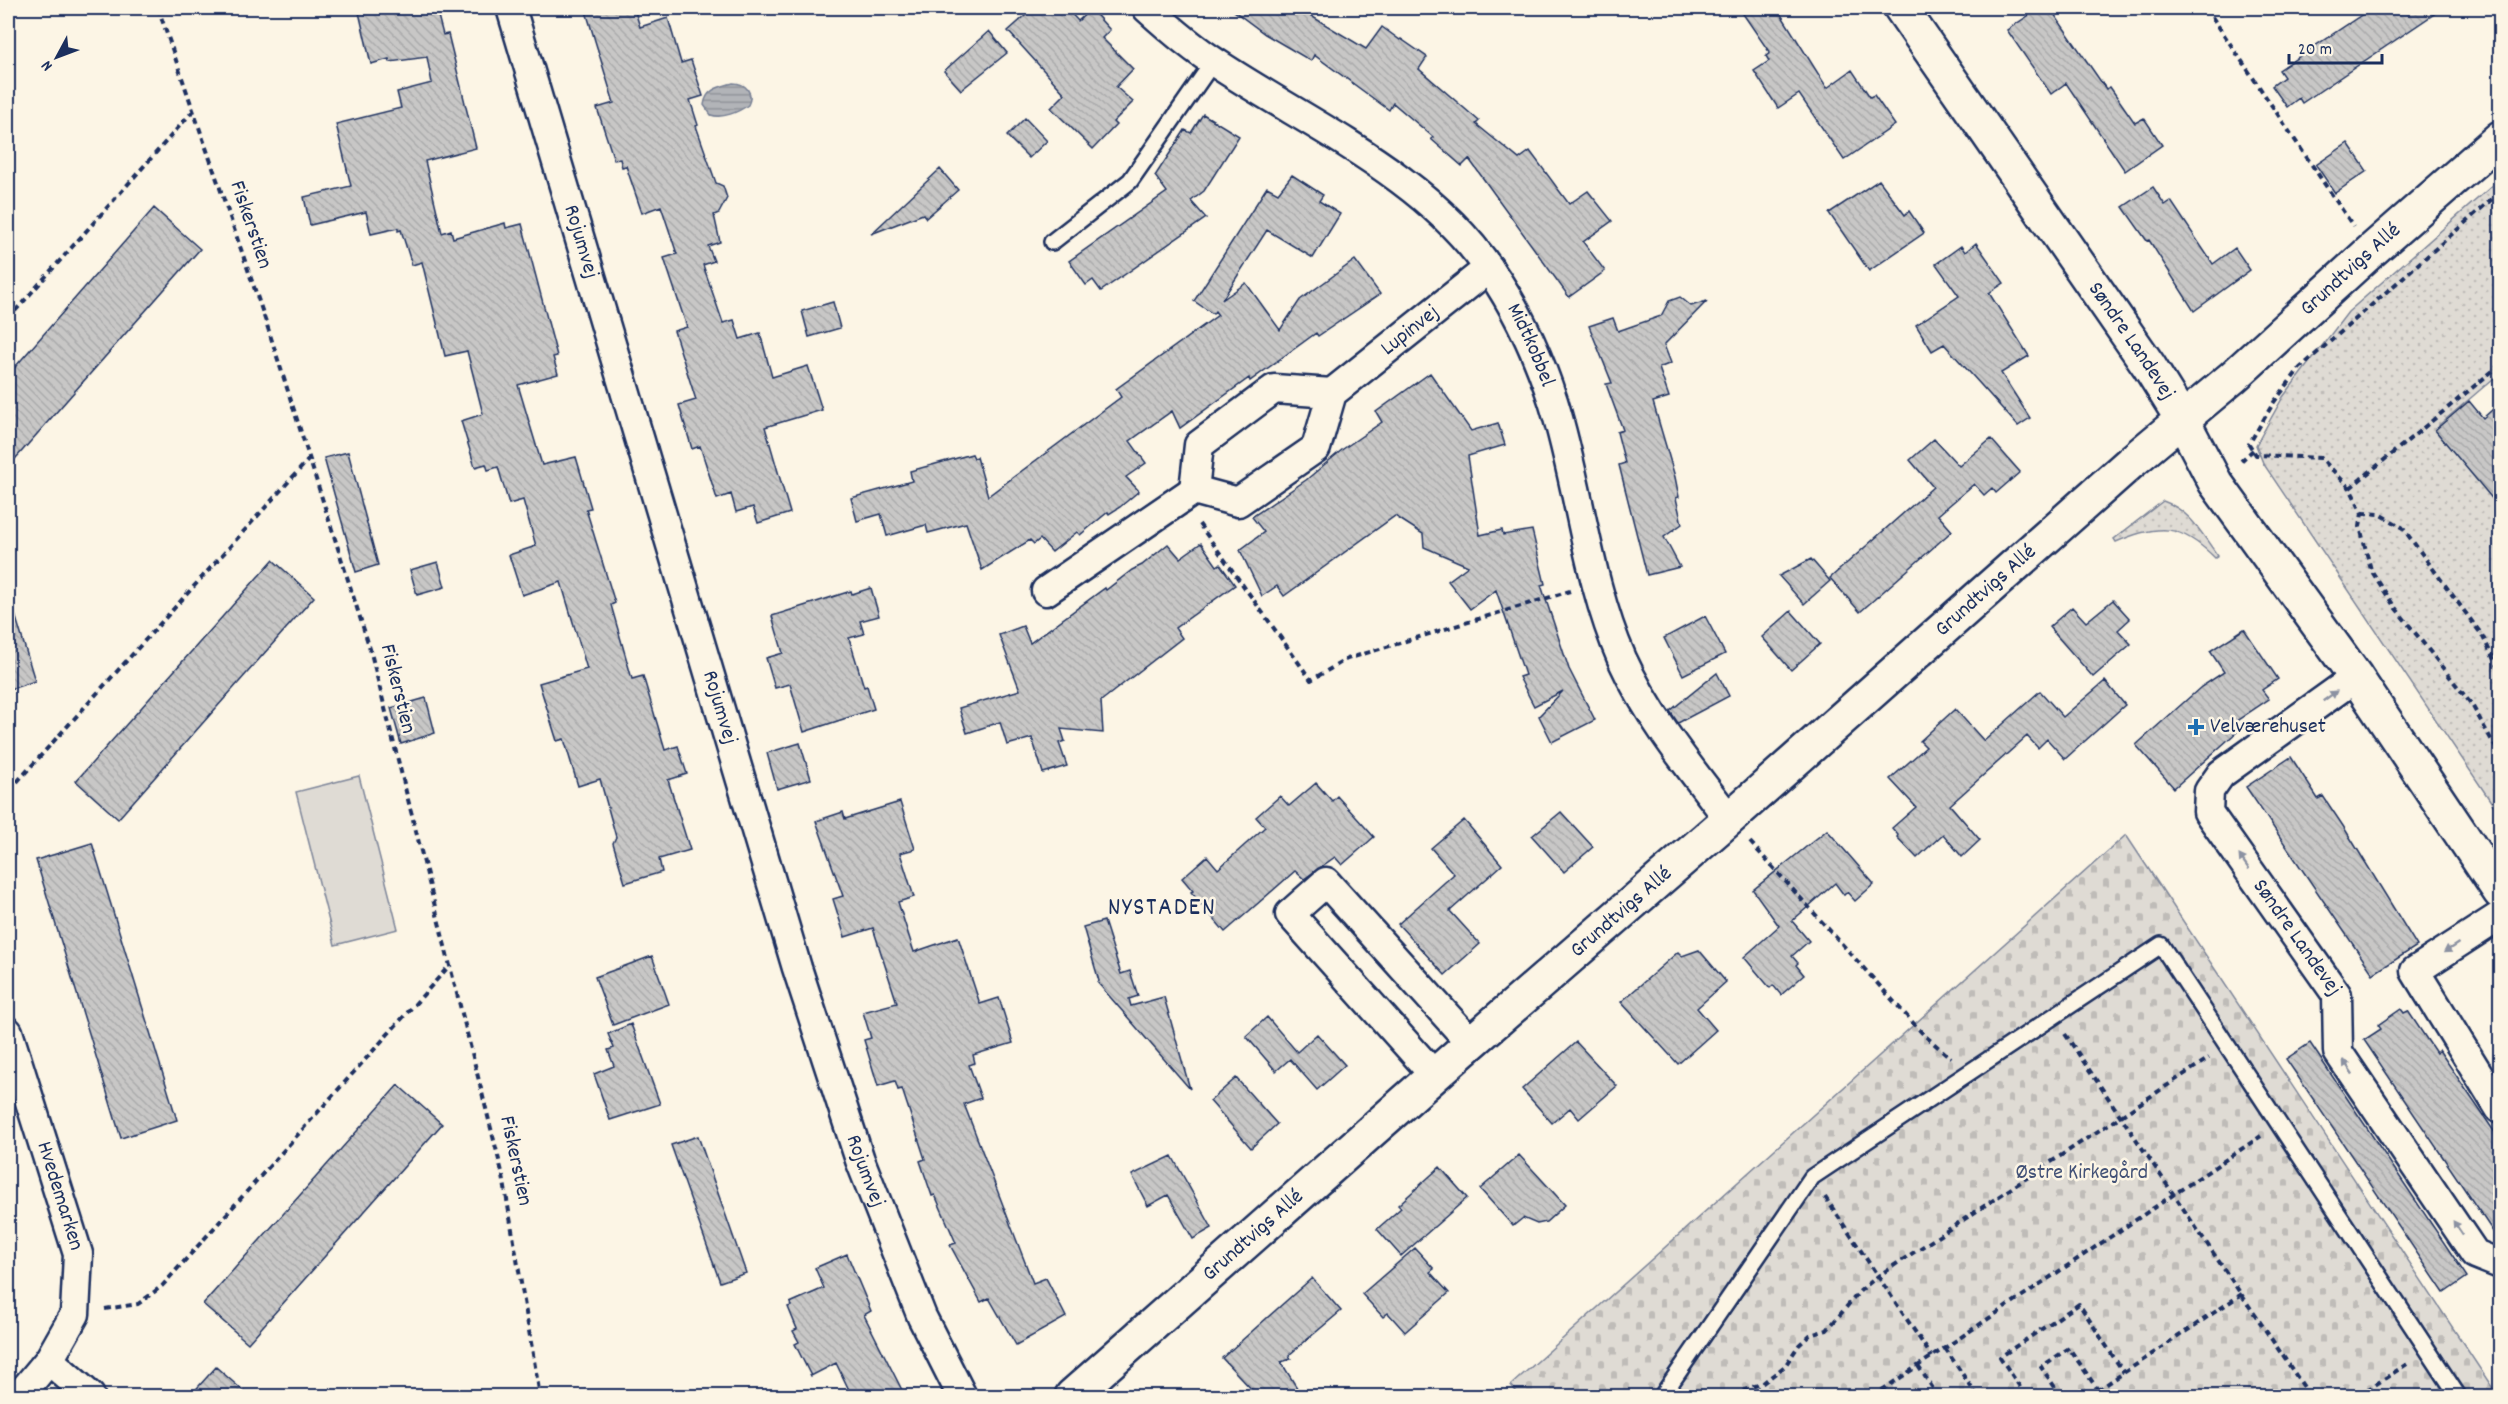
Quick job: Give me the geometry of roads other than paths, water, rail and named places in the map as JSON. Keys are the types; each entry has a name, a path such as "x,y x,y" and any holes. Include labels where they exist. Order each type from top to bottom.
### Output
{"street":[{"name":"Rojumvej","path":"511,8 797,968 860,1160 921,1317 962,1396"},
{"name":"Midtkobbel","path":"1147,8 1214,62 1378,163 1442,213 1489,268 1526,332 1553,402 1596,583 1622,657 1650,714 1729,819"},
{"name":"Søndre Landevej","path":"1901,8 2149,366 2182,419 2215,482 2356,677 2500,892"},
{"name":"Grundtvigs Allé","path":"1072,1396 2121,471 2233,377 2500,138"},
{"name":"Lupinvej","path":"1332,393 1489,268"},
{"path":"1046,591 1187,494 1199,445 1274,389 1332,393 1316,448 1306,455 1238,502 1187,494"},
{"name":"Søndre Landevej","path":"2356,677 2221,774 2208,791 2208,812 2337,995 2338,1053 2475,1254 2500,1264"},
{"path":"1435,1076 1290,914 1326,882 1471,1043"},
{"path":"2500,916 2415,971 2500,1109"},
{"name":"Hvedemarken","path":"8,1032 78,1254 75,1314 49,1360 19,1396"},
{"path":"49,1360 90,1396"}],"lane":[{"path":"1052,242 1130,181 1214,62"},
{"path":"1662,1396 1812,1177 2161,945 2458,1396"}],"place":[{"name":"Velværehuset","path":"2196,727"}],"district":[{"name":"NYSTADEN","path":"1162,908"}],"park label":[{"name":"Østre Kirkegård","path":"2082,1173"}]}
